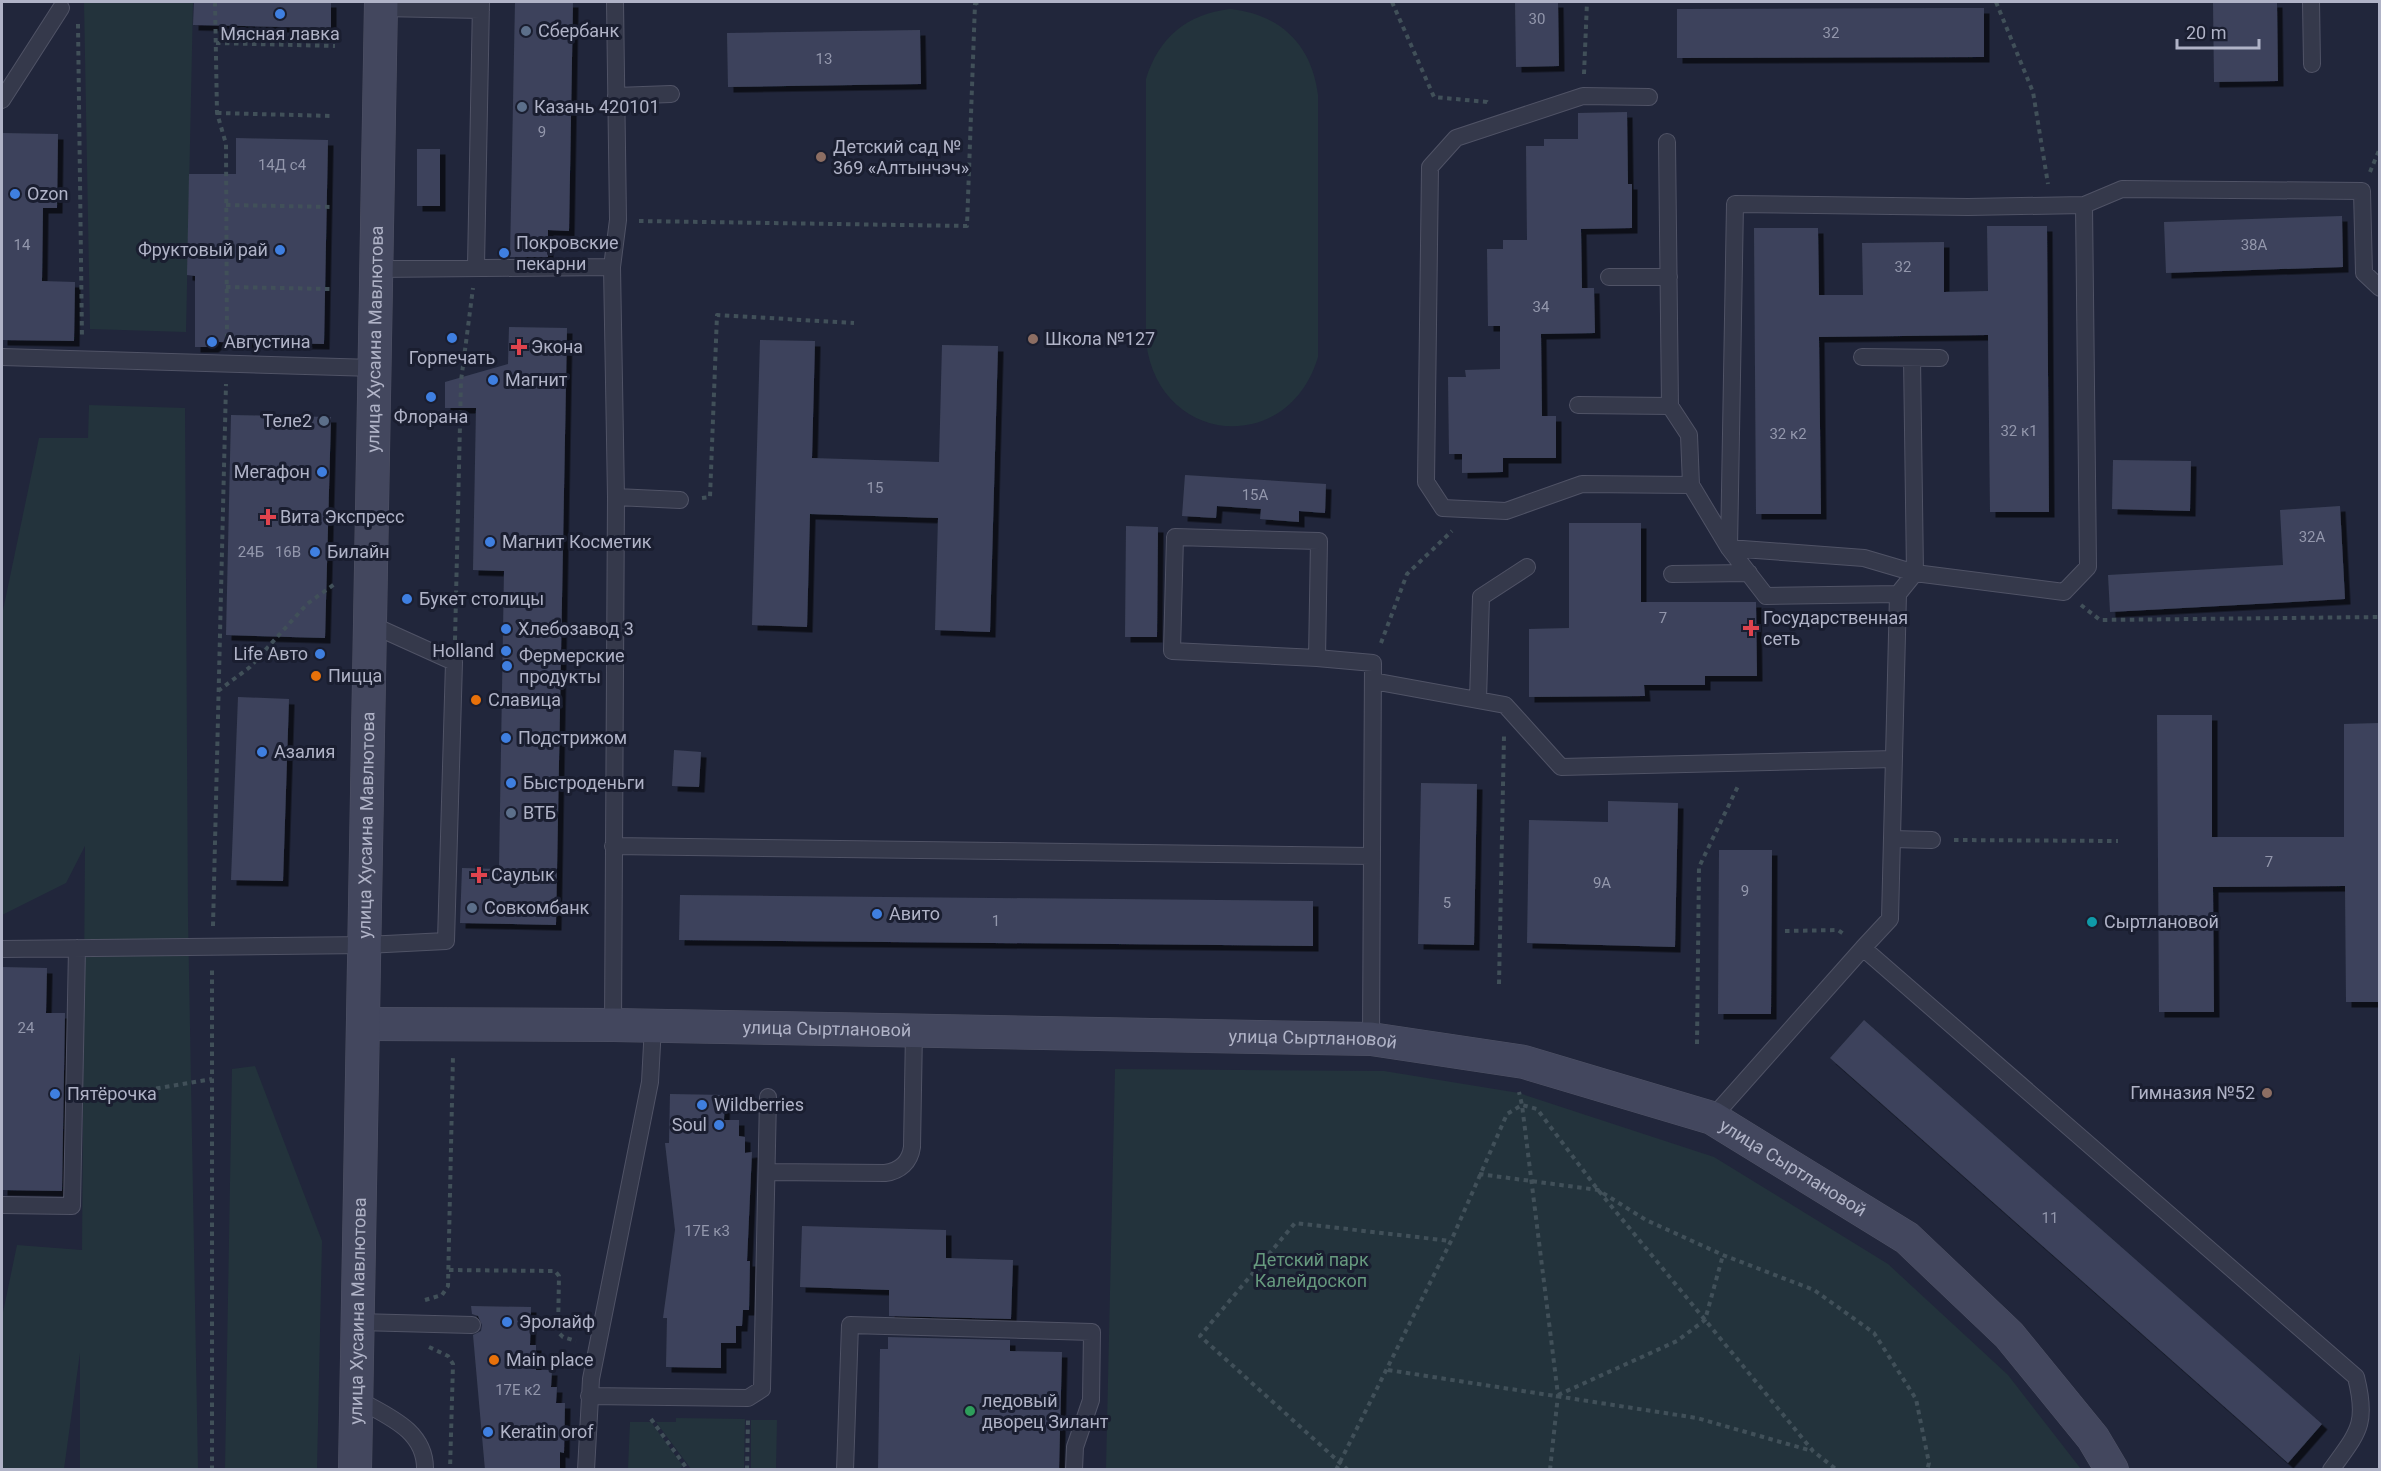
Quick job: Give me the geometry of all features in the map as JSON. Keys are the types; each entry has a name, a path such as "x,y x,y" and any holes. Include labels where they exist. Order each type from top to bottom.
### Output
{"street":[{"name":"улица Хусаина Мавлютова","path":"355,1470 365,1024 375,268 381,5"},
{"name":"улица Сыртлановой","path":"365,1024 613,1025 1371,1039 1524,1062 1712,1118 1907,1238 2009,1335 2093,1438 2112,1470"}],"lane":[{"path":"613,1025 616,497 612,267 618,220 615,2"},
{"path":"2311,2 2312,64"},
{"path":"381,5 481,6 476,266"},
{"path":"2,100 61,8"},
{"path":"616,96 671,94"},
{"path":"1649,97 1583,96 1456,138 1430,167 1426,482 1443,508 1506,511 1582,484 1691,485"},
{"path":"1667,142 1670,406 1689,435 1691,485 1729,548 1766,596 1898,594"},
{"path":"1729,548 1735,204 2051,206 2084,205 2122,189 2362,191 2364,273 2379,288"},
{"path":"1729,548 1864,558 1915,573 2064,592 2088,567 2084,205"},
{"path":"375,268 612,267"},
{"path":"1609,277 1669,277"},
{"path":"2,357 374,368"},
{"path":"1862,357 1940,358"},
{"path":"1712,1118 1890,919 1898,594 1915,573 1912,358"},
{"path":"1578,405 1670,406"},
{"path":"616,497 680,500"},
{"path":"1317,658 1319,541 1175,537 1173,651 1373,663 1371,1039"},
{"path":"1478,700 1480,597 1527,567"},
{"path":"1672,573 1749,573"},
{"path":"2,949 366,945 446,940 454,662 370,624"},
{"path":"1373,681 1505,705 1561,767 1894,759"},
{"path":"1892,839 1932,840"},
{"path":"613,846 1372,856"},
{"path":"2,1205 72,1206 76,948"},
{"path":"1863,948 2356,1377 2363,1404 2359,1430 2331,1470"},
{"path":"586,1470 589,1396 650,1082 653,1026"},
{"path":"767,1172 885,1173 905,1164 912,1147 914,1031"},
{"path":"589,1396 748,1398 759,1393 764,1383 768,1097"},
{"path":"358,1322 472,1325"},
{"path":"845,1470 849,1325 1092,1332 1091,1400 1075,1446 1074,1470"},
{"path":"357,1399 399,1423 414,1435 423,1451 425,1470"}],"path":[{"path":"212,1470 212,946 226,364 226,144 217,113 215,2"},
{"path":"618,220 967,226 975,4 979,2"},
{"path":"1392,2 1434,97 1487,102 1510,121"},
{"path":"1583,96 1587,2"},
{"path":"1996,2 2033,92 2051,206"},
{"path":"78,14 82,360"},
{"path":"216,43 335,46"},
{"path":"217,113 334,116"},
{"path":"226,205 332,207"},
{"path":"454,662 461,381 476,266"},
{"path":"226,287 331,289"},
{"path":"680,500 710,497 717,315 854,323"},
{"path":"1373,663 1407,574 1474,510"},
{"path":"219,691 250,667 307,604 336,583"},
{"path":"2064,592 2100,620 2379,617"},
{"path":"1499,984 1505,705"},
{"path":"1697,1044 1699,867 1750,762"},
{"path":"1932,840 2118,842"},
{"path":"1785,931 1838,930 1863,948"},
{"path":"417,1302 446,1292 449,1270 453,1055"},
{"path":"74,1102 212,1079"},
{"path":"1518,1085 1558,1395 1550,1470"},
{"path":"1336,1470 1451,1241 1507,1114 1522,1105 1538,1109 1598,1190 1813,1451 1837,1470"},
{"path":"1479,1174 1598,1190 1646,1220 1723,1255 1814,1290 1874,1333 1916,1400 1929,1463 1927,1470"},
{"path":"1348,1470 1200,1336 1295,1223 1451,1241"},
{"path":"1558,1395 1677,1341 1705,1320 1723,1255"},
{"path":"449,1270 555,1271 559,1276 559,1335 597,1348"},
{"path":"423,1344 448,1356 452,1362 450,1470"},
{"path":"1388,1370 1697,1418 1813,1451"},
{"path":"634,1397 688,1470"},
{"path":"747,1470 748,1398"}],"green space":[{"path":"84,2 193,2 186,332 90,329"},
{"path":"1230,9 1248,12 1278,25 1301,47 1315,77 1318,95 1318,357 1302,390 1280,412 1253,424 1225,426 1197,418 1173,402 1155,376 1146,341 1146,79 1159,51 1177,30 1201,16"},
{"path":"89,405 185,408 188,917 198,1469 80,1469 80,1353 64,1469 2,1469 2,1317 17,1245 82,1250 85,846 66,883 2,915 2,615 39,438 88,438"},
{"path":"255,1066 322,1241 317,1469 225,1469 232,1069"},
{"name":"Детский парк Калейдоскоп","path":"1115,1069 1384,1071 1519,1093 1714,1157 1888,1264 2008,1375 2081,1469 1106,1469"},
{"path":"676,1418 745,1419 744,1469 691,1469 656,1422 676,1422"},
{"path":"751,1420 777,1420 776,1469 751,1469"},
{"path":"630,1422 651,1422 683,1466 679,1469 628,1469"}],"building":[{"name":"Мясная лавка","path":"194,2 331,2 331,28 193,25"},
{"path":"515,2 573,2 569,231 548,230 548,257 510,257"},
{"path":"1515,2 1558,2 1559,66 1516,67"},
{"path":"2213,2 2277,2 2278,81 2214,82"},
{"path":"1984,8 1984,57 1677,58 1677,9"},
{"path":"920,30 921,84 728,87 727,33"},
{"path":"1627,112 1628,184 1632,184 1632,228 1581,229 1582,288 1594,288 1595,333 1541,334 1542,416 1556,416 1556,458 1503,458 1503,472 1462,473 1462,454 1449,454 1448,377 1466,377 1465,370 1500,369 1500,326 1488,326 1487,249 1503,249 1503,240 1527,240 1526,146 1544,146 1544,139 1578,139 1578,113"},
{"path":"2,133 58,134 57,208 43,208 42,281 75,282 74,341 2,340"},
{"path":"236,138 328,140 324,344 219,342 213,347 195,347 195,276 187,275 189,174 236,174"},
{"path":"417,149 440,149 440,206 417,206"},
{"path":"2342,216 2343,267 2166,273 2164,222"},
{"path":"1987,226 2047,226 2049,512 1990,512 1988,335 1819,337 1821,514 1756,514 1754,228 1818,228 1819,295 1863,295 1862,243 1944,242 1944,292 1988,291"},
{"path":"509,327 567,328 556,925 460,923 462,868 499,869 504,571 473,570 476,408 445,408 445,382 508,364"},
{"path":"760,340 815,341 812,458 939,462 942,345 998,346 990,632 935,630 938,518 810,514 807,627 752,625"},
{"path":"231,415 331,417 325,638 226,635"},
{"path":"2113,460 2191,461 2190,511 2112,509"},
{"path":"1185,475 1326,484 1325,513 1299,511 1299,522 1260,519 1261,509 1217,506 1216,518 1182,516"},
{"path":"2340,506 2345,599 2110,612 2108,575 2283,565 2280,510"},
{"path":"1569,523 1641,523 1641,602 1756,602 1757,676 1705,676 1705,685 1644,685 1645,696 1529,697 1529,629 1569,628"},
{"path":"1126,526 1158,527 1157,637 1125,637"},
{"name":"Азалия","path":"238,697 289,699 283,881 231,880"},
{"path":"2157,715 2212,715 2212,837 2344,837 2344,724 2379,723 2379,1002 2346,1002 2345,886 2213,887 2214,1012 2159,1012"},
{"path":"674,750 701,752 699,787 672,786"},
{"path":"1421,783 1477,784 1474,945 1418,944"},
{"path":"1608,801 1678,803 1675,947 1527,943 1529,820 1608,822"},
{"path":"1719,850 1772,850 1771,1014 1718,1014"},
{"path":"680,895 1313,901 1313,946 679,940"},
{"path":"2,967 47,968 46,1013 65,1013 62,1191 2,1190"},
{"path":"1864,1020 2322,1424 2288,1463 1830,1058"},
{"path":"670,1094 725,1095 724,1120 739,1120 739,1136 745,1137 745,1153 752,1152 747,1261 750,1261 749,1310 743,1310 742,1326 736,1326 736,1343 721,1343 721,1368 666,1367 667,1318 663,1318 675,1230 665,1143 669,1143"},
{"path":"802,1226 946,1230 946,1258 1013,1260 1011,1319 889,1316 889,1290 800,1287"},
{"path":"471,1306 531,1307 530,1345 536,1345 536,1370 552,1370 551,1387 557,1387 556,1403 565,1403 564,1453 560,1452 560,1468 485,1470 473,1335 481,1331 482,1325 478,1316 472,1314"},
{"name":"ледовый дворец Зилант","path":"888,1337 1010,1340 1010,1351 1062,1352 1059,1470 878,1470 880,1349 888,1349"}],"place":[{"name":"Мясная лавка","path":"280,14"},
{"name":"Сбербанк","path":"526,31"},
{"name":"Казань 420101","path":"522,107"},
{"name":"Детский сад № 369 «Алтынчэч»","path":"821,157"},
{"name":"Ozon","path":"15,194"},
{"name":"Фруктовый рай","path":"280,250"},
{"name":"Покровские пекарни","path":"504,253"},
{"name":"Горпечать","path":"452,338"},
{"name":"Школа №127","path":"1033,339"},
{"name":"Августина","path":"212,342"},
{"name":"Экона","path":"519,347"},
{"name":"Магнит","path":"493,380"},
{"name":"Флорана","path":"431,397"},
{"name":"Теле2","path":"324,421"},
{"name":"Мегафон","path":"322,472"},
{"name":"Вита Экспресс","path":"268,517"},
{"name":"Магнит Косметик","path":"490,542"},
{"name":"Билайн","path":"315,552"},
{"name":"Букет столицы","path":"407,599"},
{"name":"Государственная сеть","path":"1751,628"},
{"name":"Хлебозавод 3","path":"506,629"},
{"name":"Holland","path":"506,651"},
{"name":"Life Авто","path":"320,654"},
{"name":"Фермерские продукты","path":"507,666"},
{"name":"Пицца","path":"316,676"},
{"name":"Славица","path":"476,700"},
{"name":"Подстрижом","path":"506,738"},
{"name":"Азалия","path":"262,752"},
{"name":"Быстроденьги","path":"511,783"},
{"name":"ВТБ","path":"511,813"},
{"name":"Саулык","path":"479,875"},
{"name":"Совкомбанк","path":"472,908"},
{"name":"Авито","path":"877,914"},
{"name":"Сыртлановой","path":"2092,922"},
{"name":"Гимназия №52","path":"2267,1093"},
{"name":"Пятёрочка","path":"55,1094"},
{"name":"Wildberries","path":"702,1105"},
{"name":"Soul","path":"719,1125"},
{"name":"Эролайф","path":"507,1322"},
{"name":"Main place","path":"494,1360"},
{"name":"ледовый дворец Зилант","path":"970,1411"},
{"name":"Keratin orof","path":"488,1432"}]}
